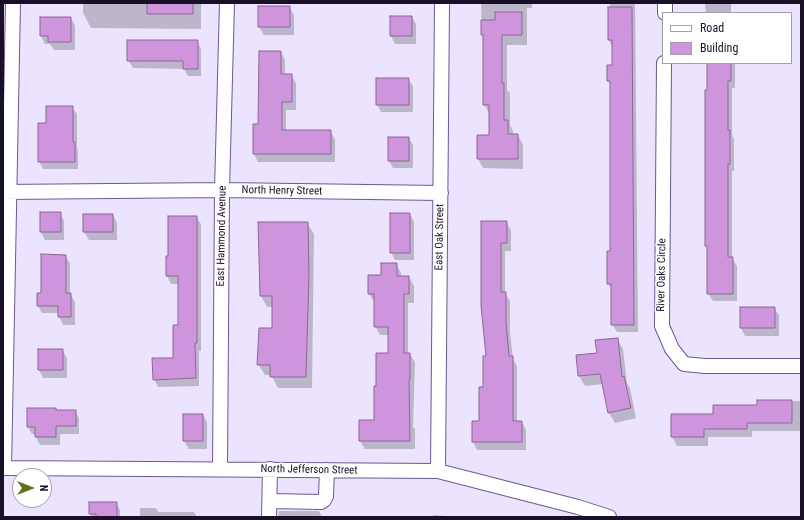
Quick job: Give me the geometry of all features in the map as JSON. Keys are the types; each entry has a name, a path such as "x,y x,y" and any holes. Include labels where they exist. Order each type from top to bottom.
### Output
{"street":[{"path":"4,468 6,192 13,3"},
{"name":"East Hammond Avenue","path":"220,469 222,190 227,3"},
{"name":"East Oak Street","path":"438,471 442,3"},
{"name":"River Oaks Circle","path":"664,64 662,326 672,349 684,364 705,366 801,366"},
{"name":"North Henry Street","path":"6,192 222,190 441,193"},
{"name":"North Jefferson Street","path":"4,468 438,471 578,507 609,517"},
{"path":"269,517 270,470"},
{"path":"270,501 321,502 326,496 327,470"}],"building":[{"path":"147,3 193,3 193,14 147,14"},
{"path":"258,6 290,6 290,27 258,27"},
{"path":"608,7 632,7 634,325 611,325 611,284 607,284 607,251 610,251 610,81 607,81 607,65 612,65 612,40 608,40"},
{"path":"495,12 522,12 522,35 502,35 504,120 508,120 508,134 518,134 518,159 477,159 477,135 489,135 489,105 483,105 483,35 481,35 481,20 495,20"},
{"path":"390,16 412,16 412,36 390,36"},
{"path":"40,17 71,17 71,42 48,42 48,36 40,36"},
{"path":"127,40 198,40 198,69 183,69 183,61 127,61"},
{"path":"259,51 281,51 281,74 292,74 292,102 282,102 282,130 331,130 331,154 253,154 253,124 258,124"},
{"path":"707,64 731,64 731,81 728,81 730,164 728,164 728,257 733,257 733,294 707,294 707,246 705,246 705,90 707,90"},
{"path":"376,78 409,78 409,105 376,105"},
{"path":"46,106 73,106 73,142 75,142 75,162 38,162 38,123 46,123"},
{"path":"388,137 409,137 409,161 388,161"},
{"path":"40,212 61,212 61,232 40,232"},
{"path":"390,213 410,213 410,253 390,253"},
{"path":"83,214 113,214 113,232 83,232"},
{"path":"168,216 197,216 197,343 195,343 196,378 153,380 152,358 173,358 173,325 178,325 178,276 166,276 166,256 168,256"},
{"path":"481,221 507,221 507,243 501,243 501,292 506,292 506,322 509,356 513,356 513,421 522,421 522,442 472,442 472,421 479,421 479,387 483,387 483,356 486,356 481,306"},
{"path":"258,222 308,222 309,275 306,377 270,377 270,365 257,365 259,328 272,328 272,296 260,296"},
{"path":"41,254 66,255 66,293 71,293 71,317 58,317 58,306 37,306 37,293 41,293"},
{"path":"381,263 397,263 397,276 409,276 409,294 404,294 404,353 410,353 410,441 359,441 359,420 374,420 376,353 388,353 388,327 374,327 374,294 368,294 368,275 381,275"},
{"path":"740,307 775,307 775,328 740,328"},
{"path":"618,338 622,377 624,376 631,408 608,413 600,374 578,376 576,355 597,353 595,340"},
{"path":"38,349 63,349 63,370 38,370"},
{"path":"757,400 792,400 792,423 747,423 747,429 704,429 704,437 671,437 671,414 713,414 713,405 757,405"},
{"path":"27,408 76,410 76,426 56,426 56,437 35,437 35,427 27,427"},
{"path":"183,414 203,414 203,441 183,441"},
{"path":"89,502 117,502 117,517 96,517 96,514 89,514"}]}
